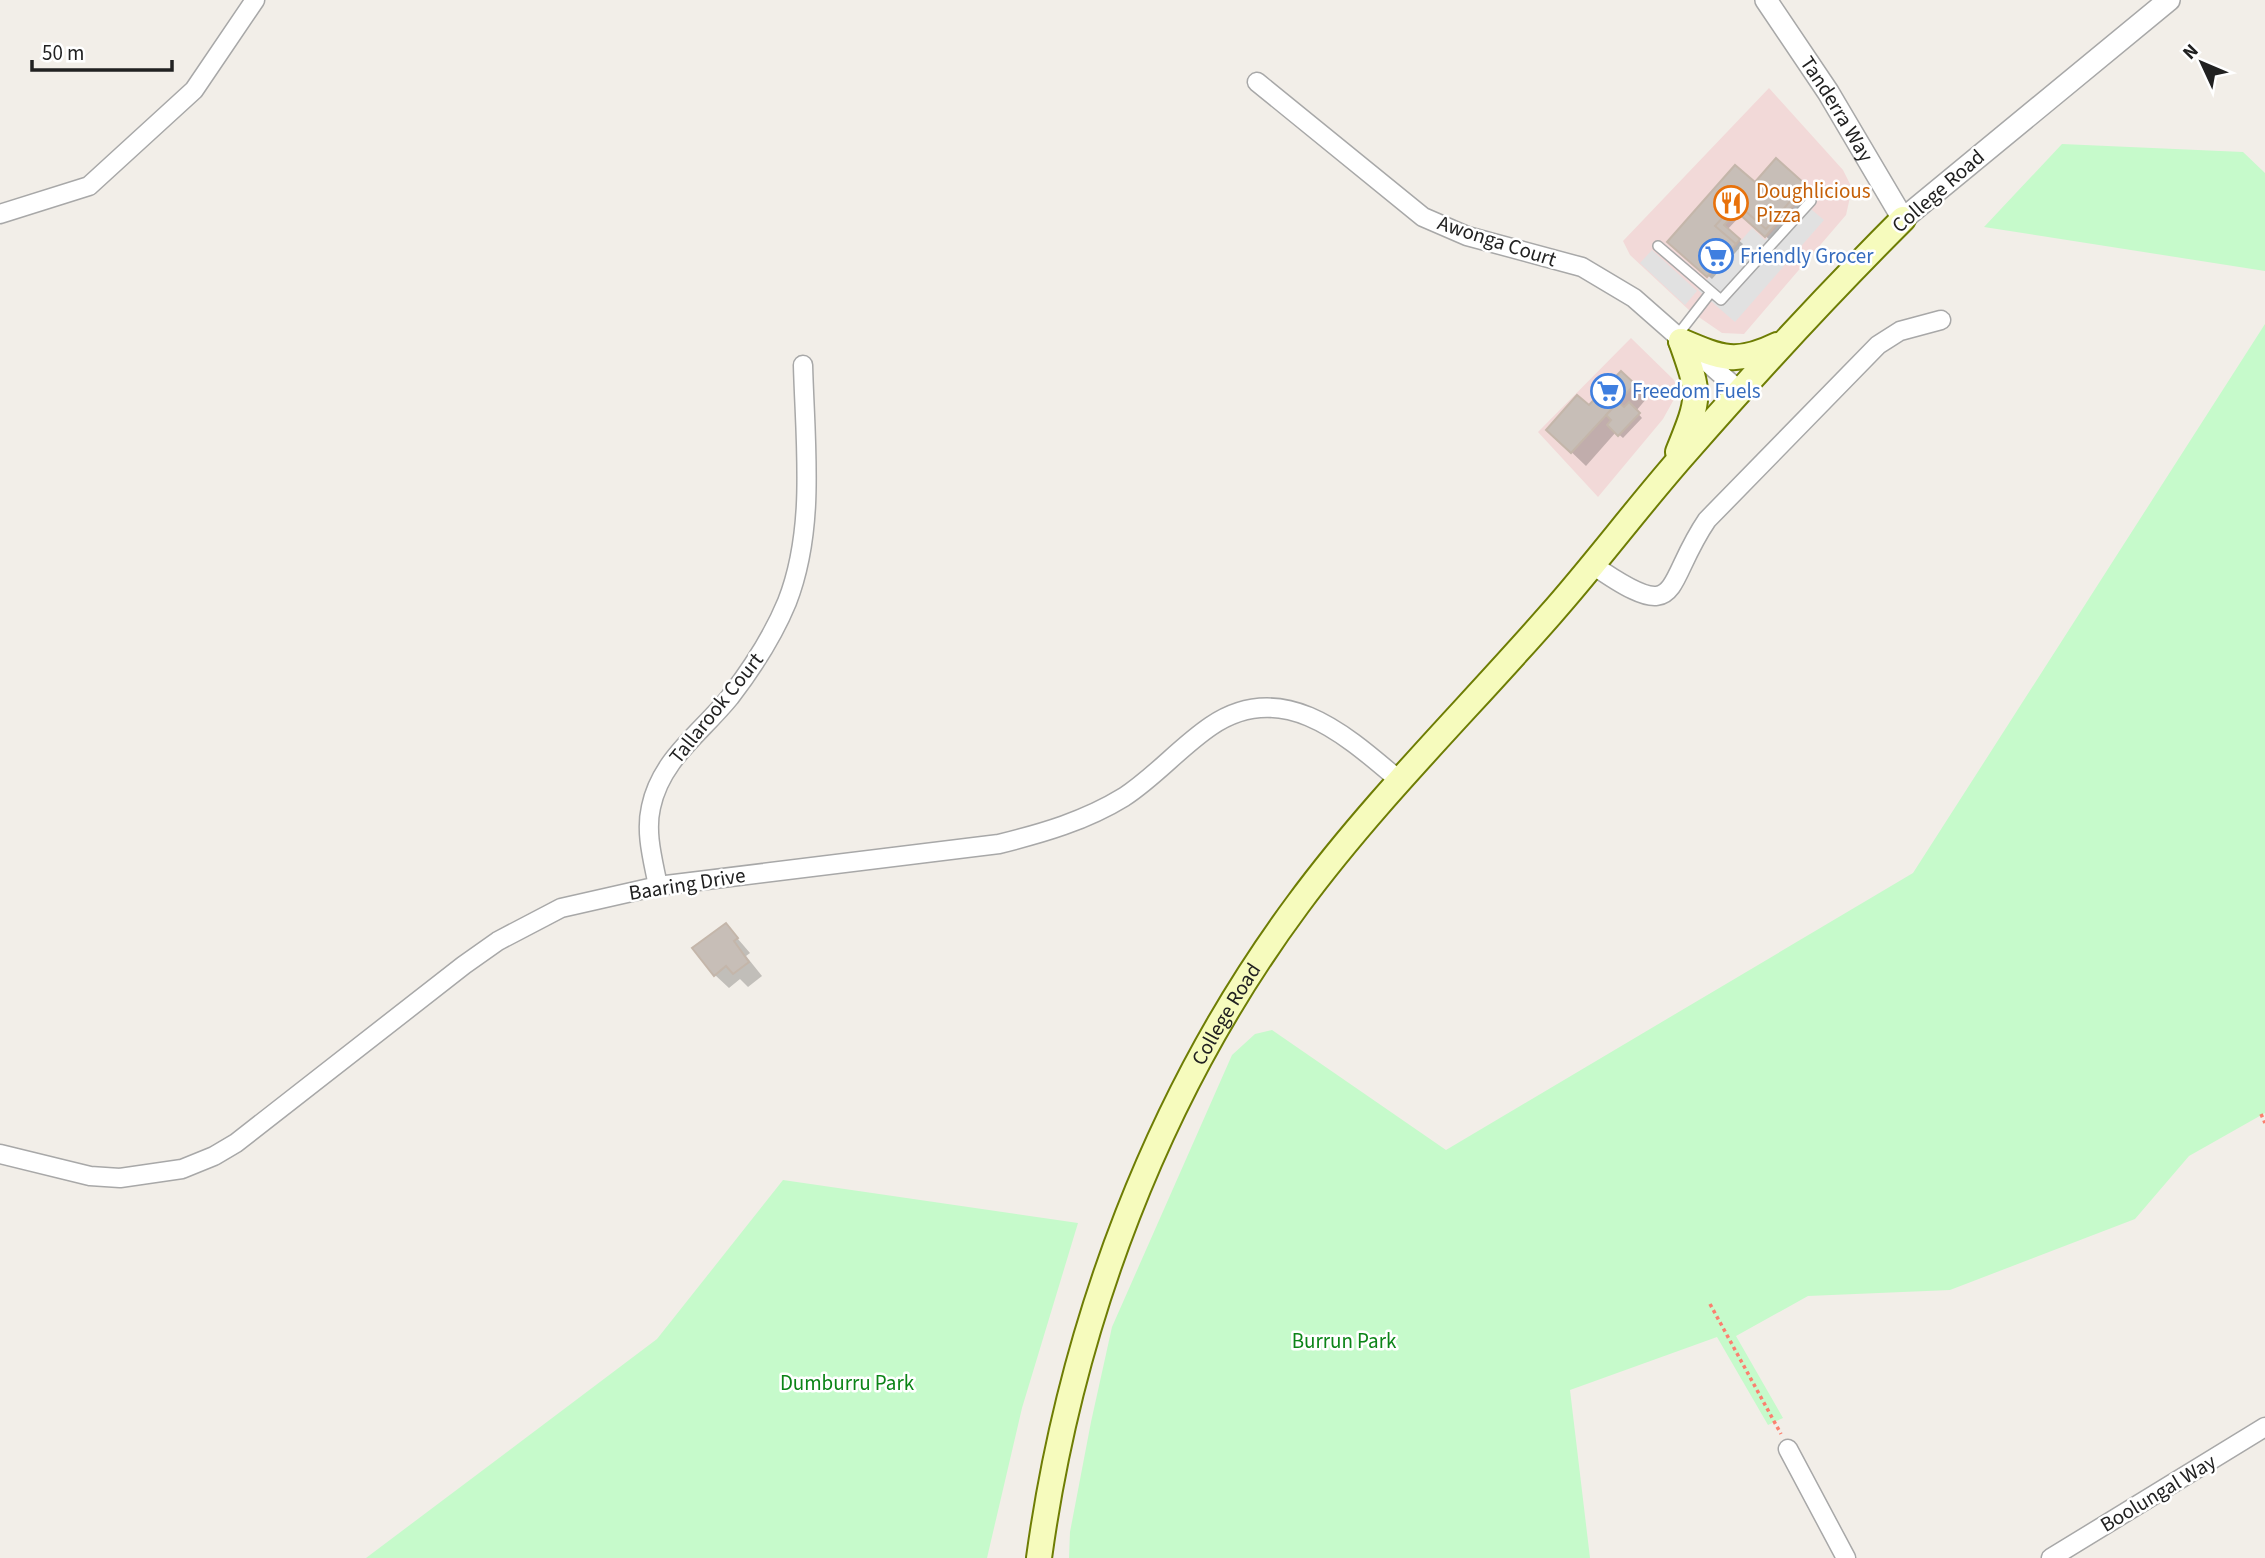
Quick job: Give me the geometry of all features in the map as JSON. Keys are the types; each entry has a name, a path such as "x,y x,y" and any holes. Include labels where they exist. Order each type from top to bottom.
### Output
{"main road":[{"name":"College Road","path":"1039,1558 1050,1481 1075,1376 1102,1284 1135,1196 1201,1061 1256,965 1298,904 1400,781 1593,565 1671,469 1784,342 1903,219"},
{"path":"1679,339 1717,357 1729,358 1749,357 1784,342"},
{"path":"1671,469 1696,405 1697,393 1679,339"}],"street":[{"path":"0,214 89,186 194,90 254,0"},
{"name":"Tanderra Way","path":"1766,0 1828,92 1903,219"},
{"name":"College Road","path":"1903,219 2169,0"},
{"name":"Awonga Court","path":"1257,82 1423,217 1467,236 1582,267 1634,298 1741,392"},
{"path":"1593,565 1628,589 1645,596 1658,597 1670,590 1692,542 1707,520 1878,345 1900,331 1941,320"},
{"name":"Tallarook Court","path":"658,886 649,825 656,787 668,765 729,698 763,652 796,574 802,546 806,494 803,365"},
{"name":"Baaring Drive","path":"0,1154 90,1177 120,1178 153,1176 204,1160 236,1143 404,1010 498,941 561,908 658,886 999,844 1038,835 1086,819 1124,797 1224,718 1272,708 1291,710 1323,720 1400,781"},
{"name":"Boolungal Way","path":"2052,1558 2265,1427"},
{"path":"1788,1449 1846,1558"}],"lane":[{"path":"1658,246 1721,300 1811,201"},
{"path":"1679,339 1711,292"}],"path":[{"path":"2260,1114 2265,1123"},
{"path":"1710,1304 1788,1449"}],"shaded area":[{"path":"1769,88 1843,170 1852,188 1846,215 1744,334 1722,333 1690,311 1630,255 1623,241"},
{"path":"1800,200 1824,220 1735,322 1698,290 1752,228 1765,240"},
{"path":"1652,250 1697,291 1685,305 1640,263"},
{"path":"1631,338 1674,380 1678,392 1663,419 1598,497 1538,432"}],"green space":[{"path":"2062,144 2243,152 2265,173 2265,271 1984,227"},
{"name":"Burrun Park","path":"2265,324 2265,1113 2189,1156 2135,1219 1950,1290 1808,1296 1736,1336 1783,1418 1768,1425 1717,1337 1570,1390 1590,1558 1069,1558 1070,1532 1112,1327 1232,1055 1255,1034 1272,1030 1446,1150 1913,873"},
{"name":"Dumburru Park","path":"783,1180 1078,1223 1022,1408 987,1558 366,1558 657,1339"}],"building":[{"path":"1776,158 1805,184 1766,229 1736,203 1715,226 1736,244 1707,277 1667,242 1735,165 1755,182"},
{"path":"1805,184 1809,187 1765,237 1737,212 1724,225 1740,239 1736,244 1715,226 1736,203 1766,229"},
{"path":"1621,371 1635,384 1571,453 1546,430 1577,395 1589,405"},
{"path":"1618,402 1624,407 1629,402 1640,413 1618,436 1607,425 1611,420 1606,415"},
{"path":"726,923 738,938 734,941 749,962 733,974 726,966 714,976 692,948"}],"place":[{"name":"Doughlicious Pizza","path":"1731,203"},
{"name":"Friendly Grocer","path":"1716,256"},
{"name":"Freedom Fuels","path":"1608,391"}]}
